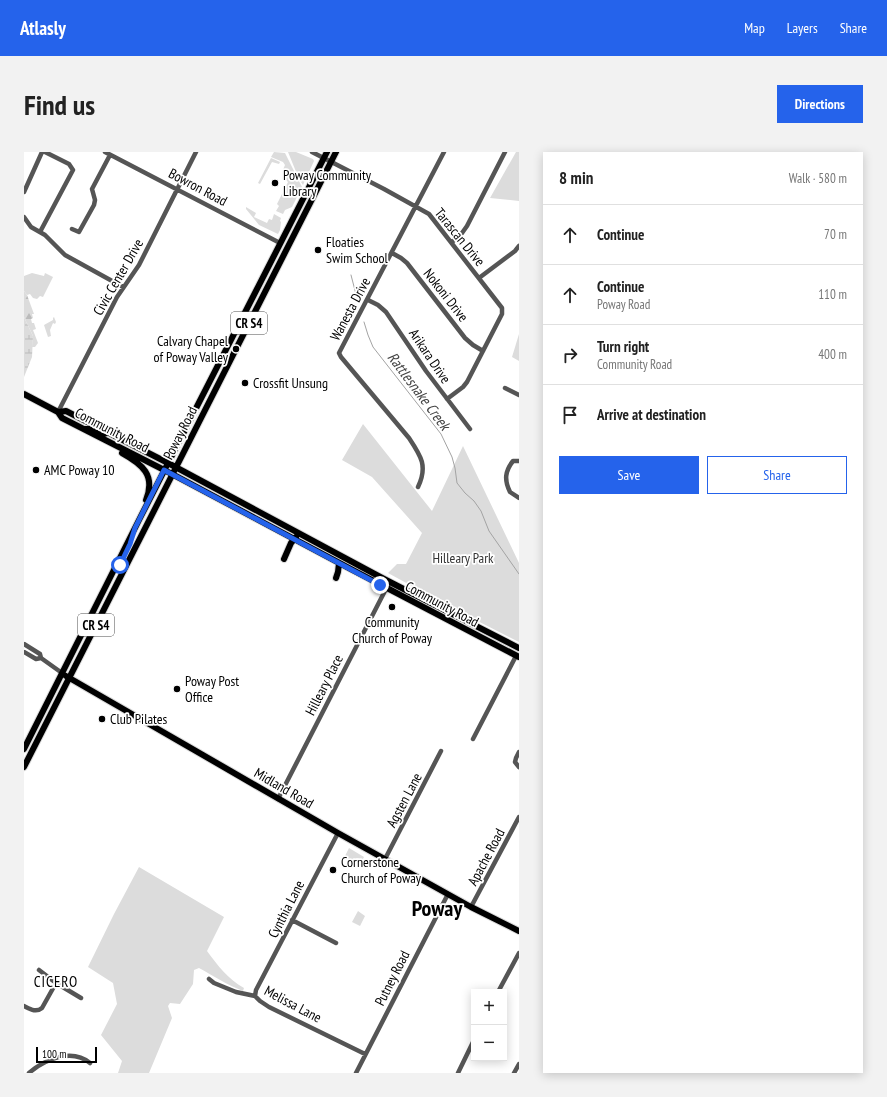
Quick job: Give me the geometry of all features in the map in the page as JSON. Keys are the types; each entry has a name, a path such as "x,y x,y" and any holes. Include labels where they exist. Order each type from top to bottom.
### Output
{"main road":[{"name":"Poway Road","path":"24,766 336,152"},
{"name":"Poway Road","path":"24,750 164,470 325,155"},
{"path":"305,213 302,210 308,196 309,186"},
{"path":"275,272 276,260 283,247 283,244 280,243"},
{"path":"270,282 267,278 272,268 273,257"},
{"path":"245,332 242,330 242,327 253,304 254,294"},
{"path":"228,364 229,354 240,334 237,329"},
{"path":"206,407 204,403 215,379 218,366"},
{"name":"Community Road","path":"24,394 58,412 62,418 95,436 172,474 301,544 493,644 518,655"},
{"name":"Community Road","path":"58,412 66,411 176,467 390,582 519,648"},
{"path":"84,430 92,429 103,434 109,433"},
{"path":"95,436 100,441 138,463 145,471 149,488 140,518"},
{"path":"233,507 236,504 252,512 262,514"},
{"path":"254,519 265,521 281,528 284,528 285,525"},
{"path":"123,572 120,565 130,544 135,528"},
{"path":"301,544 295,546 284,559 284,556 293,539 298,536 325,551 343,556"},
{"path":"336,578 339,563"},
{"path":"105,608 106,598 117,576 115,567"},
{"path":"493,644 496,641 513,648 519,648"},
{"name":"Midland Road","path":"62,673 338,833 472,907 519,931"},
{"path":"39,736 37,731 47,711 49,700"},
{"path":"24,766 26,755 36,736 34,730"}],"street":[{"path":"24,192 42,152"},
{"path":"40,232 73,170 69,164 46,152"},
{"name":"Bowron Road","path":"105,152 280,243"},
{"name":"Civic Center Drive","path":"58,412 123,287 136,270 196,152"},
{"path":"312,152 325,155"},
{"name":"Wanesta Drive","path":"418,487 422,479 423,468 421,458 416,447 340,355 340,351 444,152"},
{"path":"452,242 467,226 505,152"},
{"path":"72,229 80,234 95,203 92,189 110,155"},
{"name":"Tarascan Drive","path":"325,155 331,162 416,206 430,216 452,242 503,310 483,351"},
{"path":"24,217 31,227 53,242 66,255 123,287"},
{"path":"479,278 515,251 519,246"},
{"name":"Nokoni Drive","path":"392,253 407,263 465,338 483,351"},
{"name":"Arikara Drive","path":"368,300 386,312 426,371 470,429"},
{"path":"447,400 466,384 483,351"},
{"path":"505,388 519,395"},
{"path":"519,461 513,461 507,469 506,478 510,492 519,498"},
{"name":"Hilleary Place","path":"278,799 390,582"},
{"name":"Midland Road","path":"24,644 40,654 41,658 62,673"},
{"name":"Midland Road","path":"24,652 36,660 41,658"},
{"path":"473,739 518,655"},
{"name":"Agsten Lane","path":"385,859 441,751"},
{"path":"519,752 515,762 519,767"},
{"name":"Apache Road","path":"472,907 519,817"},
{"name":"Cynthia Lane","path":"255,996 256,990 338,833"},
{"name":"Putney Road","path":"356,1073 448,894"},
{"path":"292,920 336,943"},
{"path":"500,989 519,953"},
{"path":"39,970 81,998"},
{"name":"Melissa Lane","path":"209,979 214,983 236,992 255,996 269,1007 365,1054"},
{"path":"24,1006 33,1011 42,1008 56,982"},
{"path":"458,1073 471,1046"},
{"path":"29,1073 44,1063 64,1056 74,1055 90,1063"},
{"path":"514,1073 519,1064"}],"green space":[{"path":"274,152 285,153 302,187 292,207 285,210 283,214 276,211 279,206 277,204 288,182 285,179 282,179 282,172 285,165 283,162 271,157"},
{"path":"288,152 296,152 313,159 314,161 303,185 299,179"},
{"path":"516,152 519,152 519,201 490,198"},
{"path":"271,158 280,162 279,164 272,162 260,184 258,183"},
{"path":"246,207 256,213 254,217 267,223 269,219 272,220 274,214 281,218 280,230 278,234 259,225"},
{"path":"32,273 44,276 45,273 53,277 43,297 40,296 37,299 33,298 30,294 27,295 24,291 24,276"},
{"path":"24,291 34,314 32,314 33,318 31,319 36,329 33,330 38,343 35,347 32,347 33,336 24,317"},
{"path":"24,317 33,336 32,357 24,377"},
{"path":"54,317 56,322 55,324 53,323 50,330 51,336 48,337 44,325 53,320"},
{"path":"519,334 519,361 512,357"},
{"name":"Hilleary Park","path":"363,424 432,511 463,446 519,563 519,642 388,573 397,564 406,564 422,533 372,477 342,460"},
{"path":"349,848 364,857 359,866 344,858"},
{"path":"139,867 224,917 207,951 228,976 244,988 243,991 237,989 199,968 194,970 193,984 180,1004 170,1003 168,1006 172,1018 149,1073 118,1073 122,1061 101,1035 117,1004 113,983 88,967"},
{"path":"358,911 365,916 360,926 352,922"}],"waterway":[{"name":"Rattlesnake Creek","path":"351,275 358,302"},
{"name":"Rattlesnake Creek","path":"364,322 373,347 441,434 452,457 457,483 481,511 489,531 519,574"}],"place":[{"name":"Poway Community Library","path":"275,183"},
{"name":"Floaties Swim School","path":"318,250"},
{"name":"Calvary Chapel of Poway Valley","path":"236,349"},
{"name":"Crossfit Unsung","path":"245,383"},
{"name":"AMC Poway 10","path":"36,470"},
{"name":"Community Church of Poway","path":"392,607"},
{"name":"Poway Post Office","path":"177,689"},
{"name":"Club Pilates","path":"102,719"},
{"name":"Cornerstone Church of Poway","path":"333,870"}],"district":[{"name":"Poway","path":"437,908"},
{"name":"CICERO","path":"56,981"}],"route":[{"path":"120,565 130,544 135,528 164,470 380,585"}]}
